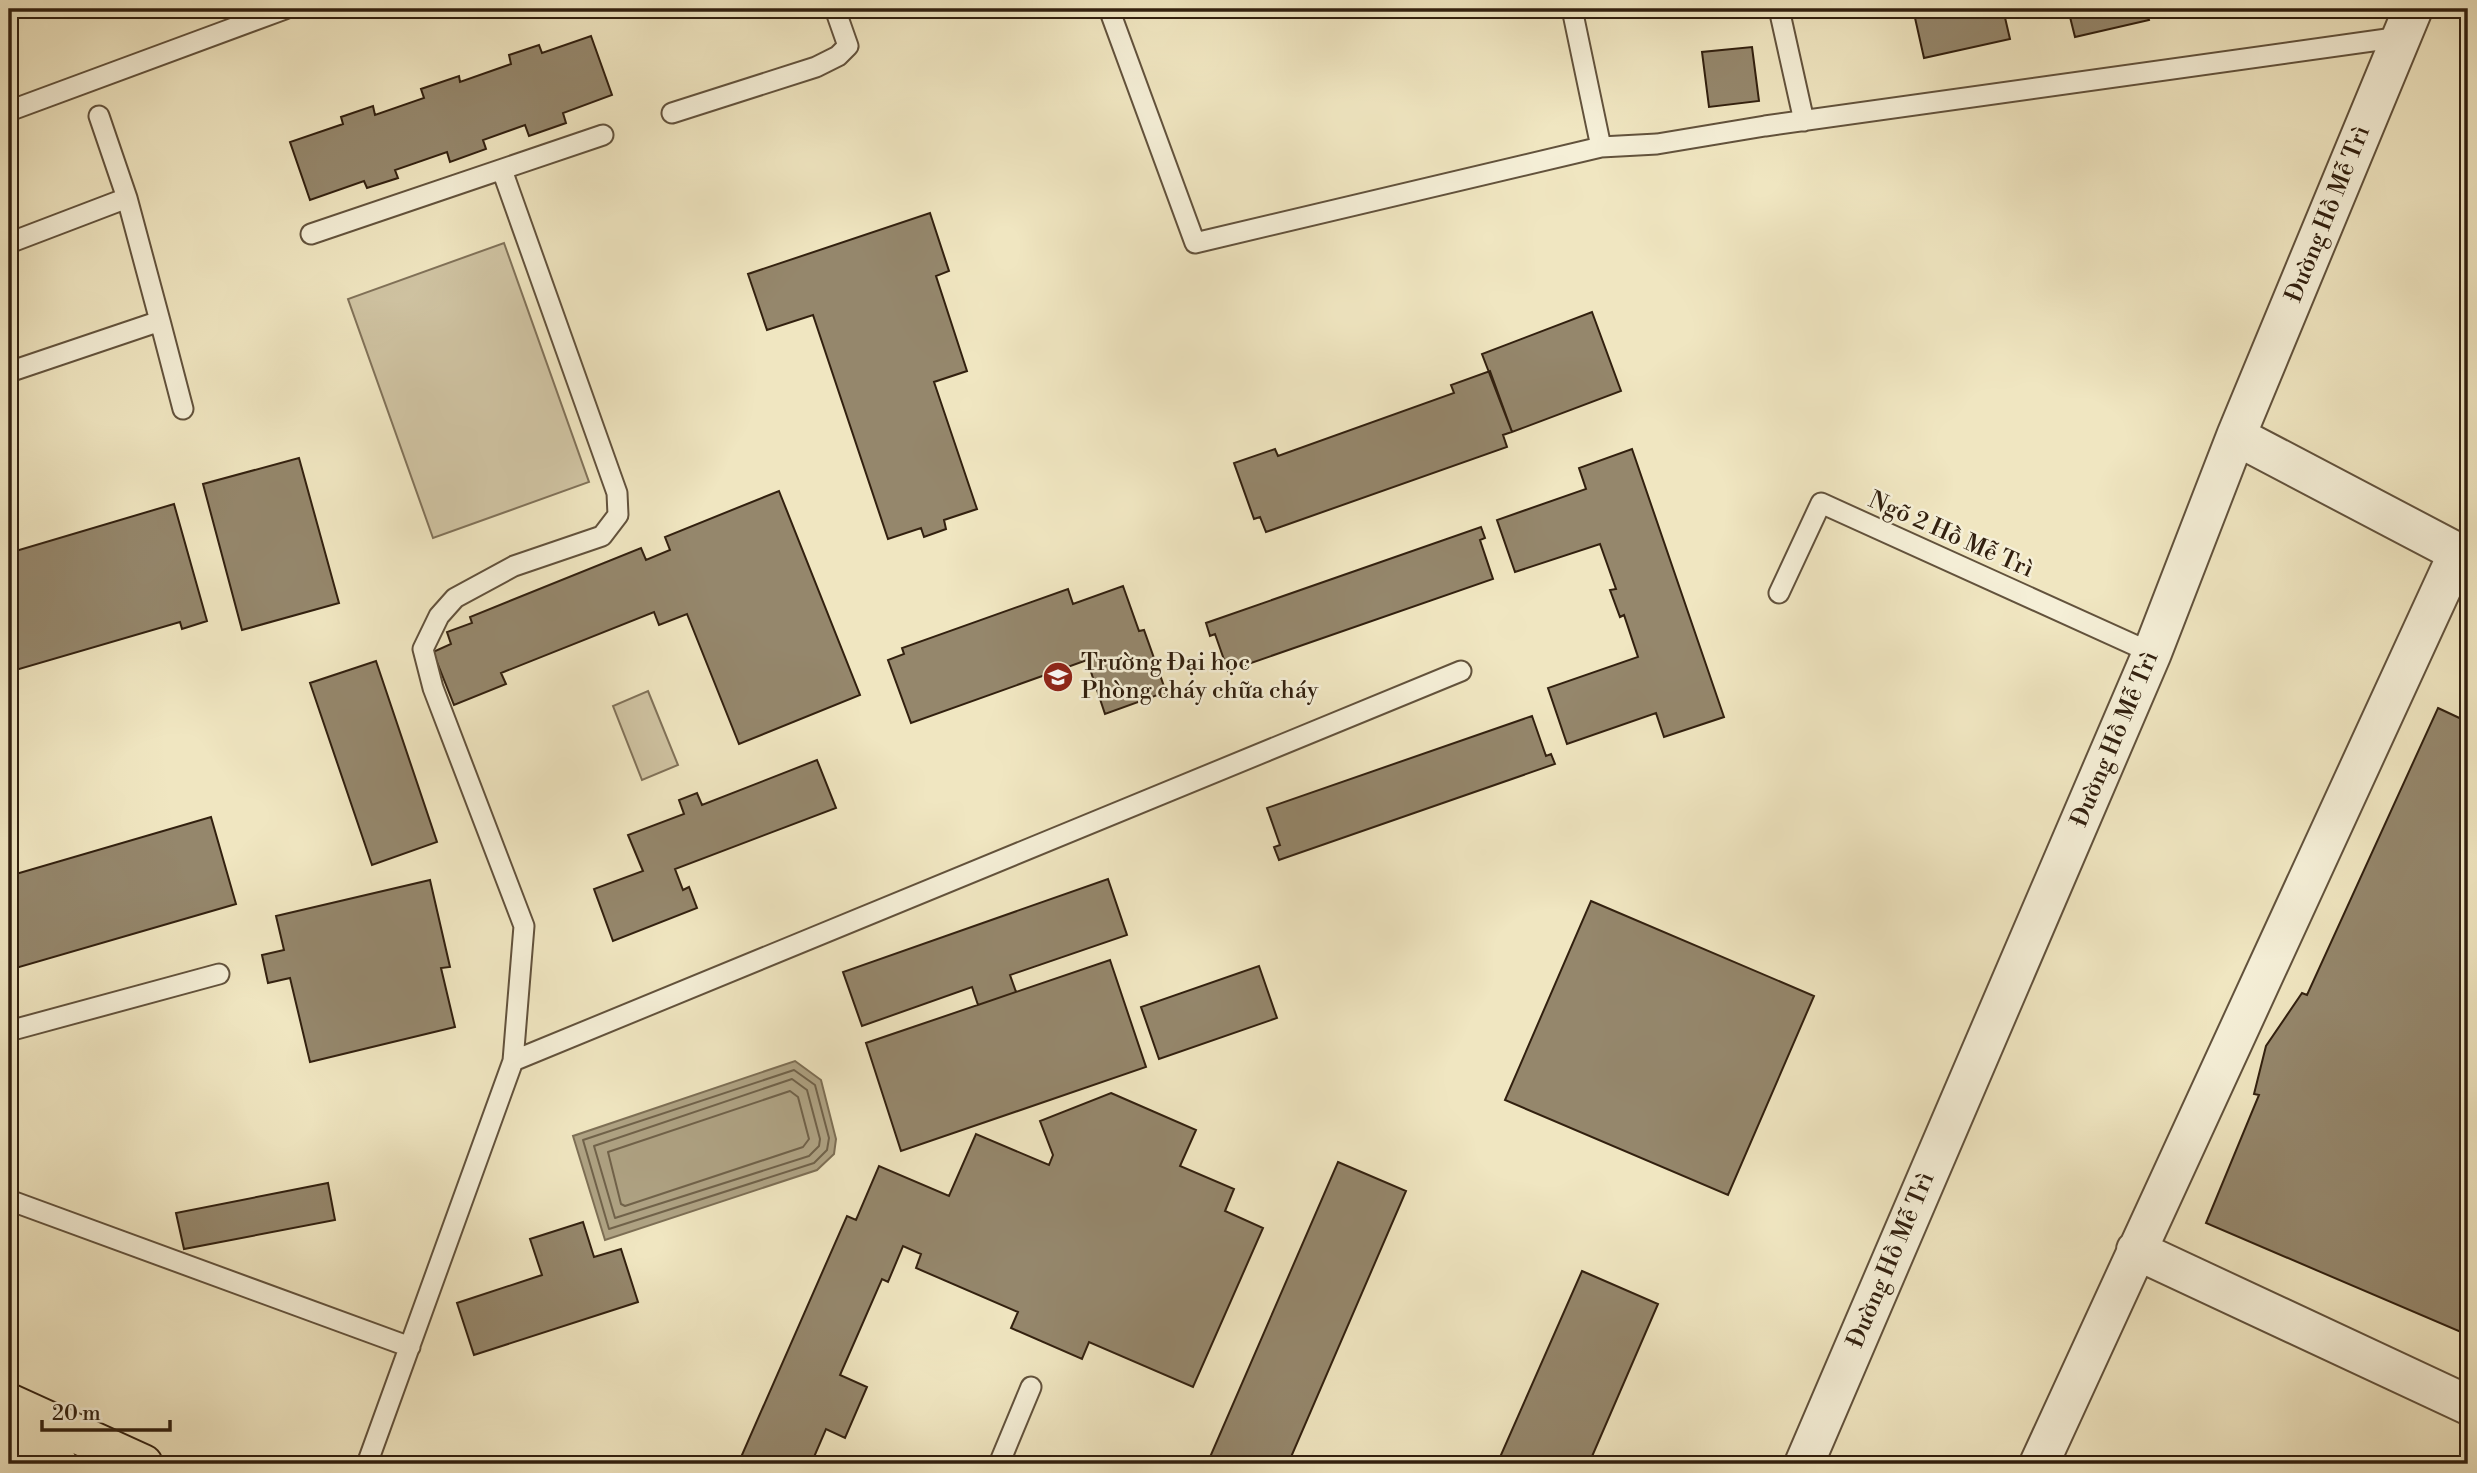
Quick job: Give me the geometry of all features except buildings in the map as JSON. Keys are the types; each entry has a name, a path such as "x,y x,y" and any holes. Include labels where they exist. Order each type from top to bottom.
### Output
{"main road":[{"path":"9,1404 143,1464"},
{"path":"9,1444 58,1464"}],"street":[{"name":"Đường Hồ Mễ Trì","path":"1804,1464 2152,653 2236,436 2407,23"},
{"path":"2039,1464 2136,1250 2463,555 2236,436"},
{"path":"2136,1250 2468,1405"}],"lane":[{"path":"9,111 285,9"},
{"path":"672,113 816,67 838,56 848,46 835,9"},
{"path":"1110,9 1195,243 1601,147 1657,144 2407,23"},
{"path":"1572,9 1601,147"},
{"path":"1779,9 1804,121"},
{"path":"99,116 127,198 183,409"},
{"path":"311,234 603,135"},
{"path":"367,1464 513,1061 524,926 433,688 423,649 439,616 455,598 514,566 602,536 618,515 617,493 502,170"},
{"path":"9,243 127,198"},
{"path":"9,372 160,321"},
{"name":"Ngõ 2 Hồ Mễ Trì","path":"1779,593 1821,503 2152,653"},
{"path":"513,1061 1461,671"},
{"path":"9,1031 219,974"},
{"path":"9,1200 410,1346"},
{"path":"999,1464 1031,1387"}],"shaded area":[{"path":"504,243 589,482 433,538 348,299"},
{"path":"648,691 678,765 642,780 613,706"}],"water":[{"path":"795,1061 821,1080 836,1139 834,1154 817,1170 605,1240 573,1136"}],"place":[{"name":"Trường Đại học Phòng cháy chữa cháy","path":"1058,677"}]}
